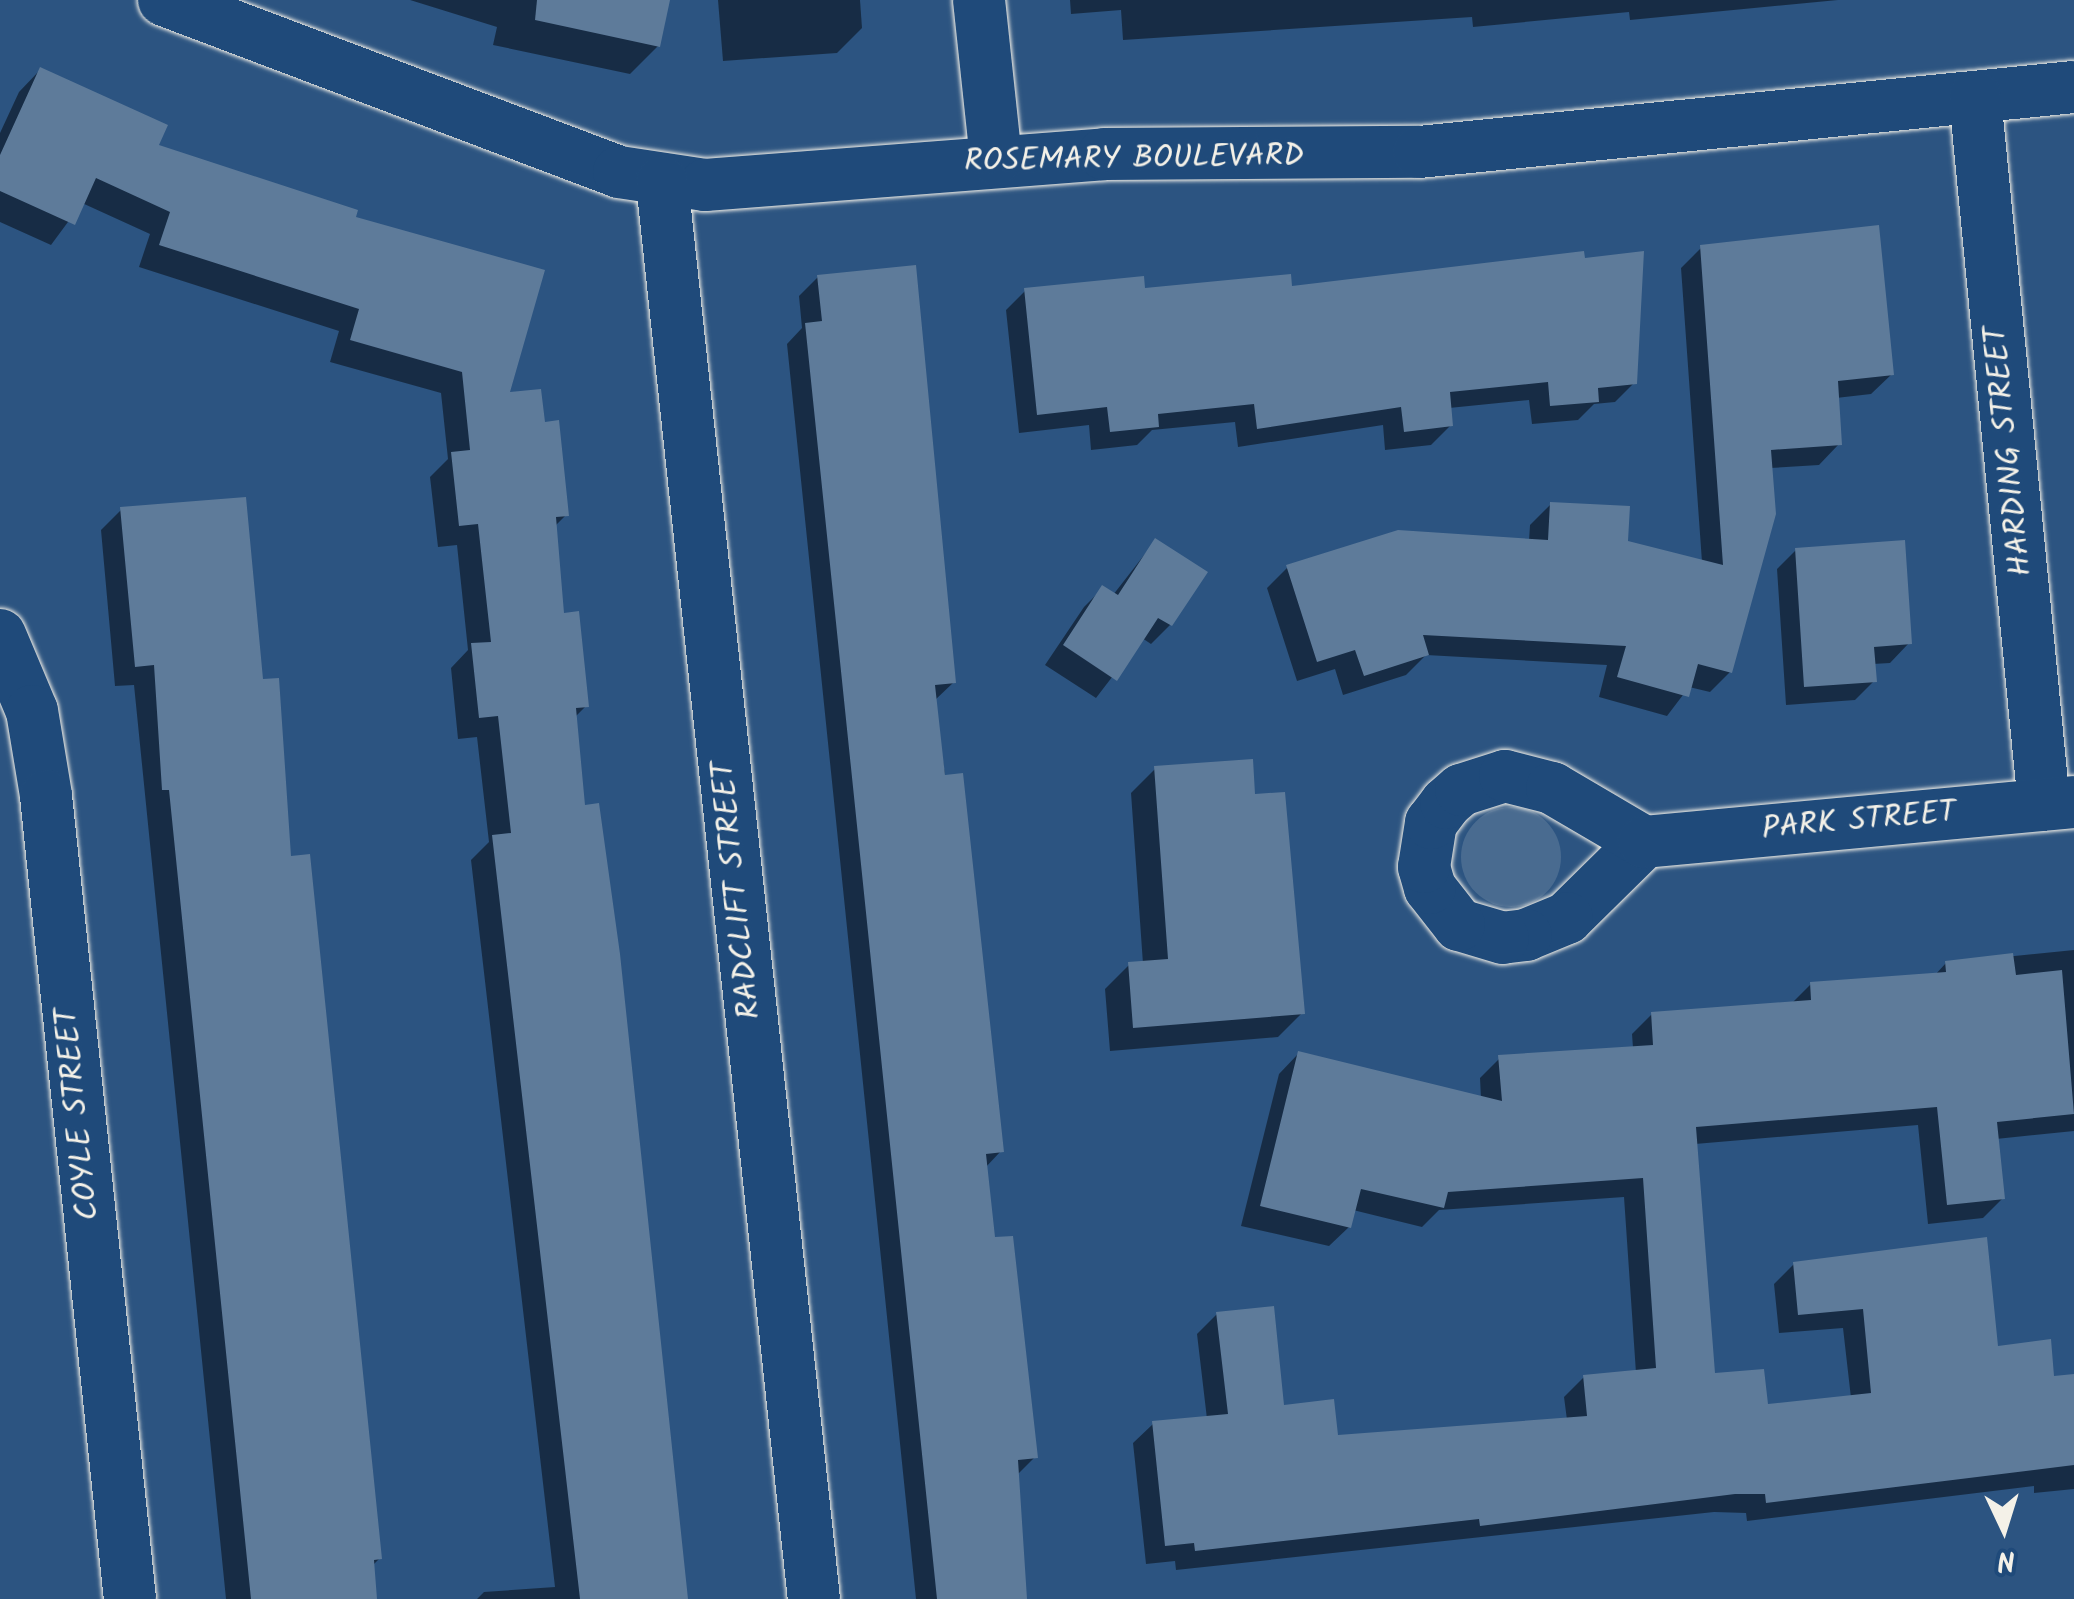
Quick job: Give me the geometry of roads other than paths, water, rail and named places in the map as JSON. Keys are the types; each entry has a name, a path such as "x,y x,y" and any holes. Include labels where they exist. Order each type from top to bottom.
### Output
{"street":[{"name":"ROSEMARY BOULEVARD","path":"164,0 619,172 662,182 746,184 996,159 1418,152 2074,87"},
{"path":"979,0 996,159"},
{"name":"HARDING STREET","path":"1975,96 2059,804"},
{"name":"RADCLIFT STREET","path":"662,182 814,1599"},
{"name":"COYLE STREET","path":"0,635 32,711 46,796 130,1599"},
{"name":"PARK STREET","path":"1644,842 2059,804"}]}
